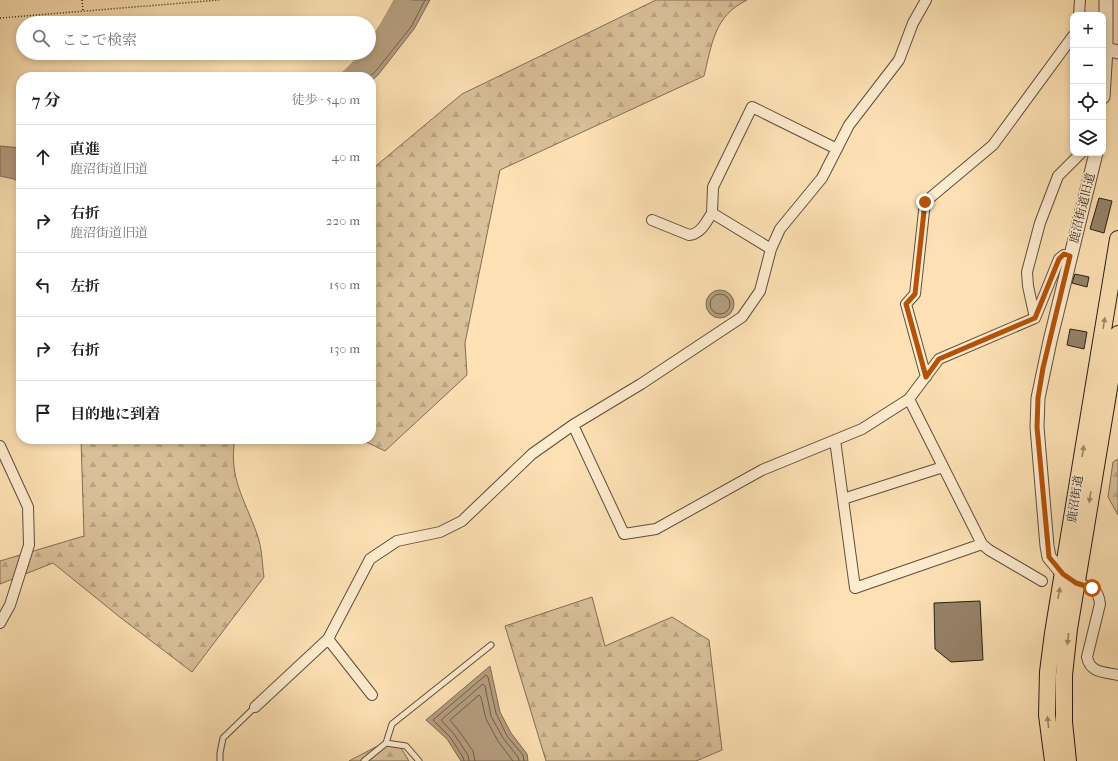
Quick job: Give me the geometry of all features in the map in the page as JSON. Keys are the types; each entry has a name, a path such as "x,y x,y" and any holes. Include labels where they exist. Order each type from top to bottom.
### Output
{"main road":[{"name":"鹿沼街道","path":"1053,761 1048,715 1048,672 1053,632 1118,239"},
{"name":"鹿沼街道","path":"1068,761 1064,722 1064,675 1069,628 1118,334"}],"street":[{"path":"255,707 328,639 370,559 397,541 440,532 462,521 532,454 573,425 641,384 742,317 760,291 771,249 780,230 822,178 849,126 899,60 913,23 926,0"},
{"path":"1079,12 1080,0"},
{"path":"1105,84 1112,50 1106,0"},
{"path":"926,377 906,304 915,294 925,202 993,145 1070,40"},
{"path":"652,220 689,234 695,234 700,230 712,213 713,187 752,107 837,149"},
{"path":"1035,318 1028,286 1027,272 1040,223 1058,176 1078,156"},
{"name":"鹿沼街道旧道","path":"1076,583 1063,574 1049,557 1037,427 1038,398 1043,368 1095,156"},
{"path":"712,213 771,249"},
{"path":"573,425 624,534 656,529 762,470 862,429 909,399 939,359 1035,318 1059,259 1064,254 1070,256"},
{"path":"909,399 982,544 989,550 1042,581"},
{"path":"835,440 855,588 982,544"},
{"path":"0,446 28,507 29,545 10,605 0,624"},
{"path":"843,499 943,467"},
{"path":"1076,583 1092,588 1097,592 1100,604 1087,657 1088,664 1094,670 1118,675"},
{"path":"328,639 372,695"}],"lane":[{"path":"364,761 386,743 392,724 492,645"},
{"path":"220,761 220,753 224,738 255,707"},
{"path":"386,743 406,746 419,761"}],"path":[{"path":"82,0 83,11"},
{"path":"24,16 219,0"},
{"path":"0,18 16,17"}],"green space":[{"path":"656,0 747,0 727,14 721,23 712,42 704,76 500,170 465,343 467,375 385,451 370,444 376,444 376,166 462,94"},
{"path":"81,444 234,444 233,453 236,477 259,539 264,577 192,672 121,618 53,563 0,584 0,561 84,536"},
{"path":"1118,459 1118,515 1108,497 1113,462"},
{"path":"592,597 605,646 672,617 709,640 722,750 696,761 546,761 505,626"},
{"path":"387,741 398,743 409,761 349,761"}],"water":[{"path":"405,0 430,0 414,29 378,75 376,77 376,72 350,72 363,60 376,60 376,44 396,20"},
{"path":"0,146 16,148 16,180 0,176"},
{"path":"720,290 730,294 734,304 730,314 720,318 710,314 706,304 710,294"},
{"path":"490,666 500,712 511,733 527,754 528,761 461,761 447,739 426,720"}],"building":[{"path":"1099,198 1112,201 1104,233 1090,229"},
{"path":"1075,274 1089,277 1087,287 1072,283"},
{"path":"1070,329 1087,332 1084,349 1067,345"},
{"path":"980,601 983,660 951,662 935,649 934,603"}],"waterway":[{"path":"376,45 386,31 403,0"},
{"path":"355,72 366,60"}],"route":[{"path":"925,202 915,294 906,304 926,377 939,359 1035,318 1059,259 1064,254 1070,256 1043,368 1038,398 1037,427 1049,557 1063,574 1076,583 1092,588"}]}
